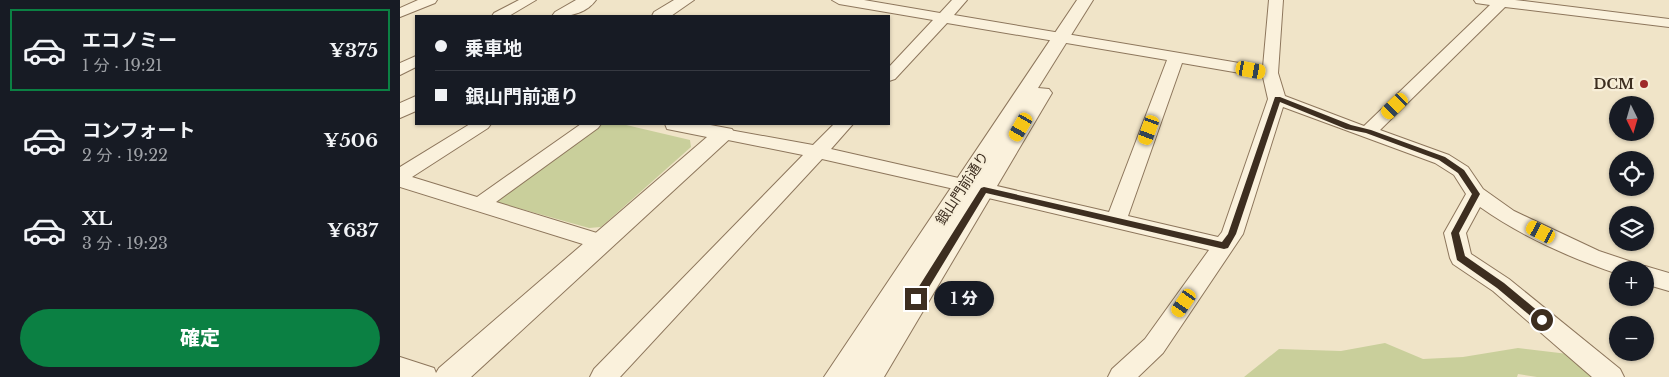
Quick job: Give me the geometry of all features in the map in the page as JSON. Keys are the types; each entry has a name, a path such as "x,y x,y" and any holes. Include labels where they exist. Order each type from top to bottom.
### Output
{"street":[{"path":"400,13 430,0"},
{"path":"501,15 529,0"},
{"path":"563,15 588,0"},
{"path":"662,15 686,0"},
{"path":"839,0 1270,73"},
{"path":"890,75 960,0"},
{"name":"銀山門前通り","path":"867,377 974,188 1067,38 1085,0"},
{"name":"銀山門前通り","path":"1067,38 1098,0"},
{"path":"1121,377 1154,346 1232,234 1277,99 1270,73 1276,0"},
{"path":"1480,0 1669,23"},
{"path":"1368,132 1503,2"},
{"path":"1116,220 1176,57"},
{"path":"400,70 415,62"},
{"path":"1277,99 1349,127 1442,159 1461,171 1476,194 1507,216 1582,253 1609,263"},
{"path":"400,112 415,103"},
{"path":"400,176 480,125"},
{"path":"479,205 591,125"},
{"path":"680,125 817,152 1224,246"},
{"path":"603,377 843,125"},
{"path":"450,377 724,134"},
{"path":"400,180 602,242"},
{"name":"銀山門前通り","path":"840,377 974,188"},
{"path":"1476,194 1455,233 1460,258 1501,285 1611,377"},
{"path":"1654,278 1669,282"},
{"path":"400,370 424,377"}],"green space":[{"path":"599,125 626,125 690,140 691,147 601,227 589,228 496,202 495,199"},
{"path":"1385,343 1423,359 1463,357 1518,348 1568,354 1598,377 1537,377 1518,374 1517,377 1244,377 1279,349 1341,351"}],"place":[{"name":"DCM","path":"1644,84"}],"route":[{"path":"916,299 984,190 1224,246 1232,234 1277,99 1349,127 1442,159 1461,171 1476,194 1455,233 1460,258 1501,285 1542,320"}]}
